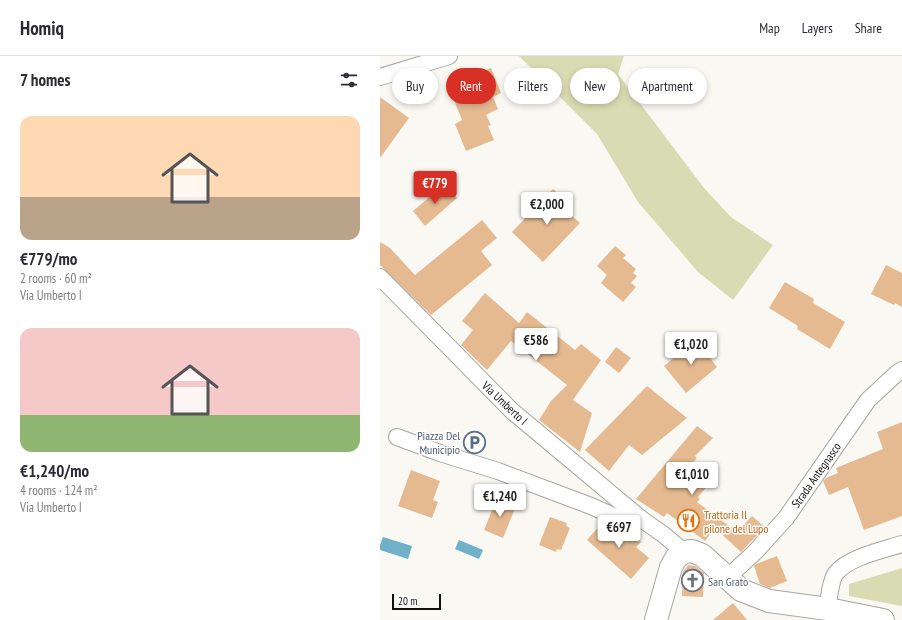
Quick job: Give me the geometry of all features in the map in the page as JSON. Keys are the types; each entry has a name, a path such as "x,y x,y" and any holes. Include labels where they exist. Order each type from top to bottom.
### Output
{"main road":[{"path":"656,620 671,567 676,558 684,552 692,551 702,555 742,590 770,601 828,609 883,620"}],"street":[{"path":"380,77 449,56"},
{"name":"Via Umberto I","path":"380,277 512,411 640,518 664,535 684,552"},
{"name":"Strada Antegnasco","path":"727,578 755,552 786,518 868,400 902,370"},
{"path":"398,437 591,506 620,519 632,520 640,518"},
{"path":"828,609 828,598 836,573 854,559 902,544"}],"green space":[{"path":"519,56 624,56 620,68 570,68 570,104 620,104 620,77 628,87 628,104 641,104 704,188 731,217 773,245 733,300 698,272 638,202 597,134 562,99 562,68 531,68"},
{"path":"902,568 902,606 849,596 849,584"}],"water":[{"path":"383,537 412,546 408,559 380,550"},
{"path":"459,540 483,550 479,559 455,549"}],"building":[{"path":"496,80 501,93 496,96"},
{"path":"380,97 409,118 380,158"},
{"path":"456,104 496,104 498,109 486,115 491,125 488,126 494,140 466,151 455,124 462,120"},
{"path":"445,184 457,198 425,226 413,211"},
{"path":"553,189 572,207 568,212 580,223 543,262 512,232"},
{"path":"482,220 497,238 481,251 492,265 431,315 380,265 380,242 390,248 415,275"},
{"path":"615,246 626,255 623,258 636,269 633,273 637,276 631,283 636,287 623,302 601,283 607,275 597,266"},
{"path":"886,265 902,273 902,307 895,303 894,305 871,294"},
{"path":"785,282 814,299 813,303 845,322 830,349 797,329 798,326 769,308"},
{"path":"485,293 519,323 527,312 575,350 581,344 601,360 573,400 592,413 580,452 539,420 551,401 567,385 511,341 487,370 461,345 473,330 462,321"},
{"path":"696,340 717,367 686,393 664,366"},
{"path":"616,347 631,358 619,373 605,362"},
{"path":"647,386 687,418 642,455 629,445 609,471 585,450"},
{"path":"902,422 902,516 864,530 848,487 829,495 823,481 826,478 838,473 836,468 883,449 877,432"},
{"path":"697,426 713,438 695,456 697,458 688,468 708,485 698,497 700,499 697,502 737,532 752,516 765,527 741,552 715,528 705,541 667,513 664,517 636,499"},
{"path":"411,470 440,481 433,500 438,502 432,518 398,506"},
{"path":"497,498 516,506 503,538 484,530"},
{"path":"550,517 567,523 566,526 570,528 561,550 557,549 556,552 539,545"},
{"path":"603,522 614,527 627,538 631,533 641,542 636,547 649,558 631,579 587,540"},
{"path":"777,556 787,581 770,588 760,584 754,566"},
{"name":"San Grato","path":"688,565 695,566 704,573 703,597 682,596 683,572"},
{"path":"733,603 747,620 713,620"}],"place":[{"name":"Piazza Del Municipio","path":"475,442"},
{"name":"Trattoria Il pilone del Lupo","path":"689,521"},
{"name":"San Grato","path":"693,581"}]}
